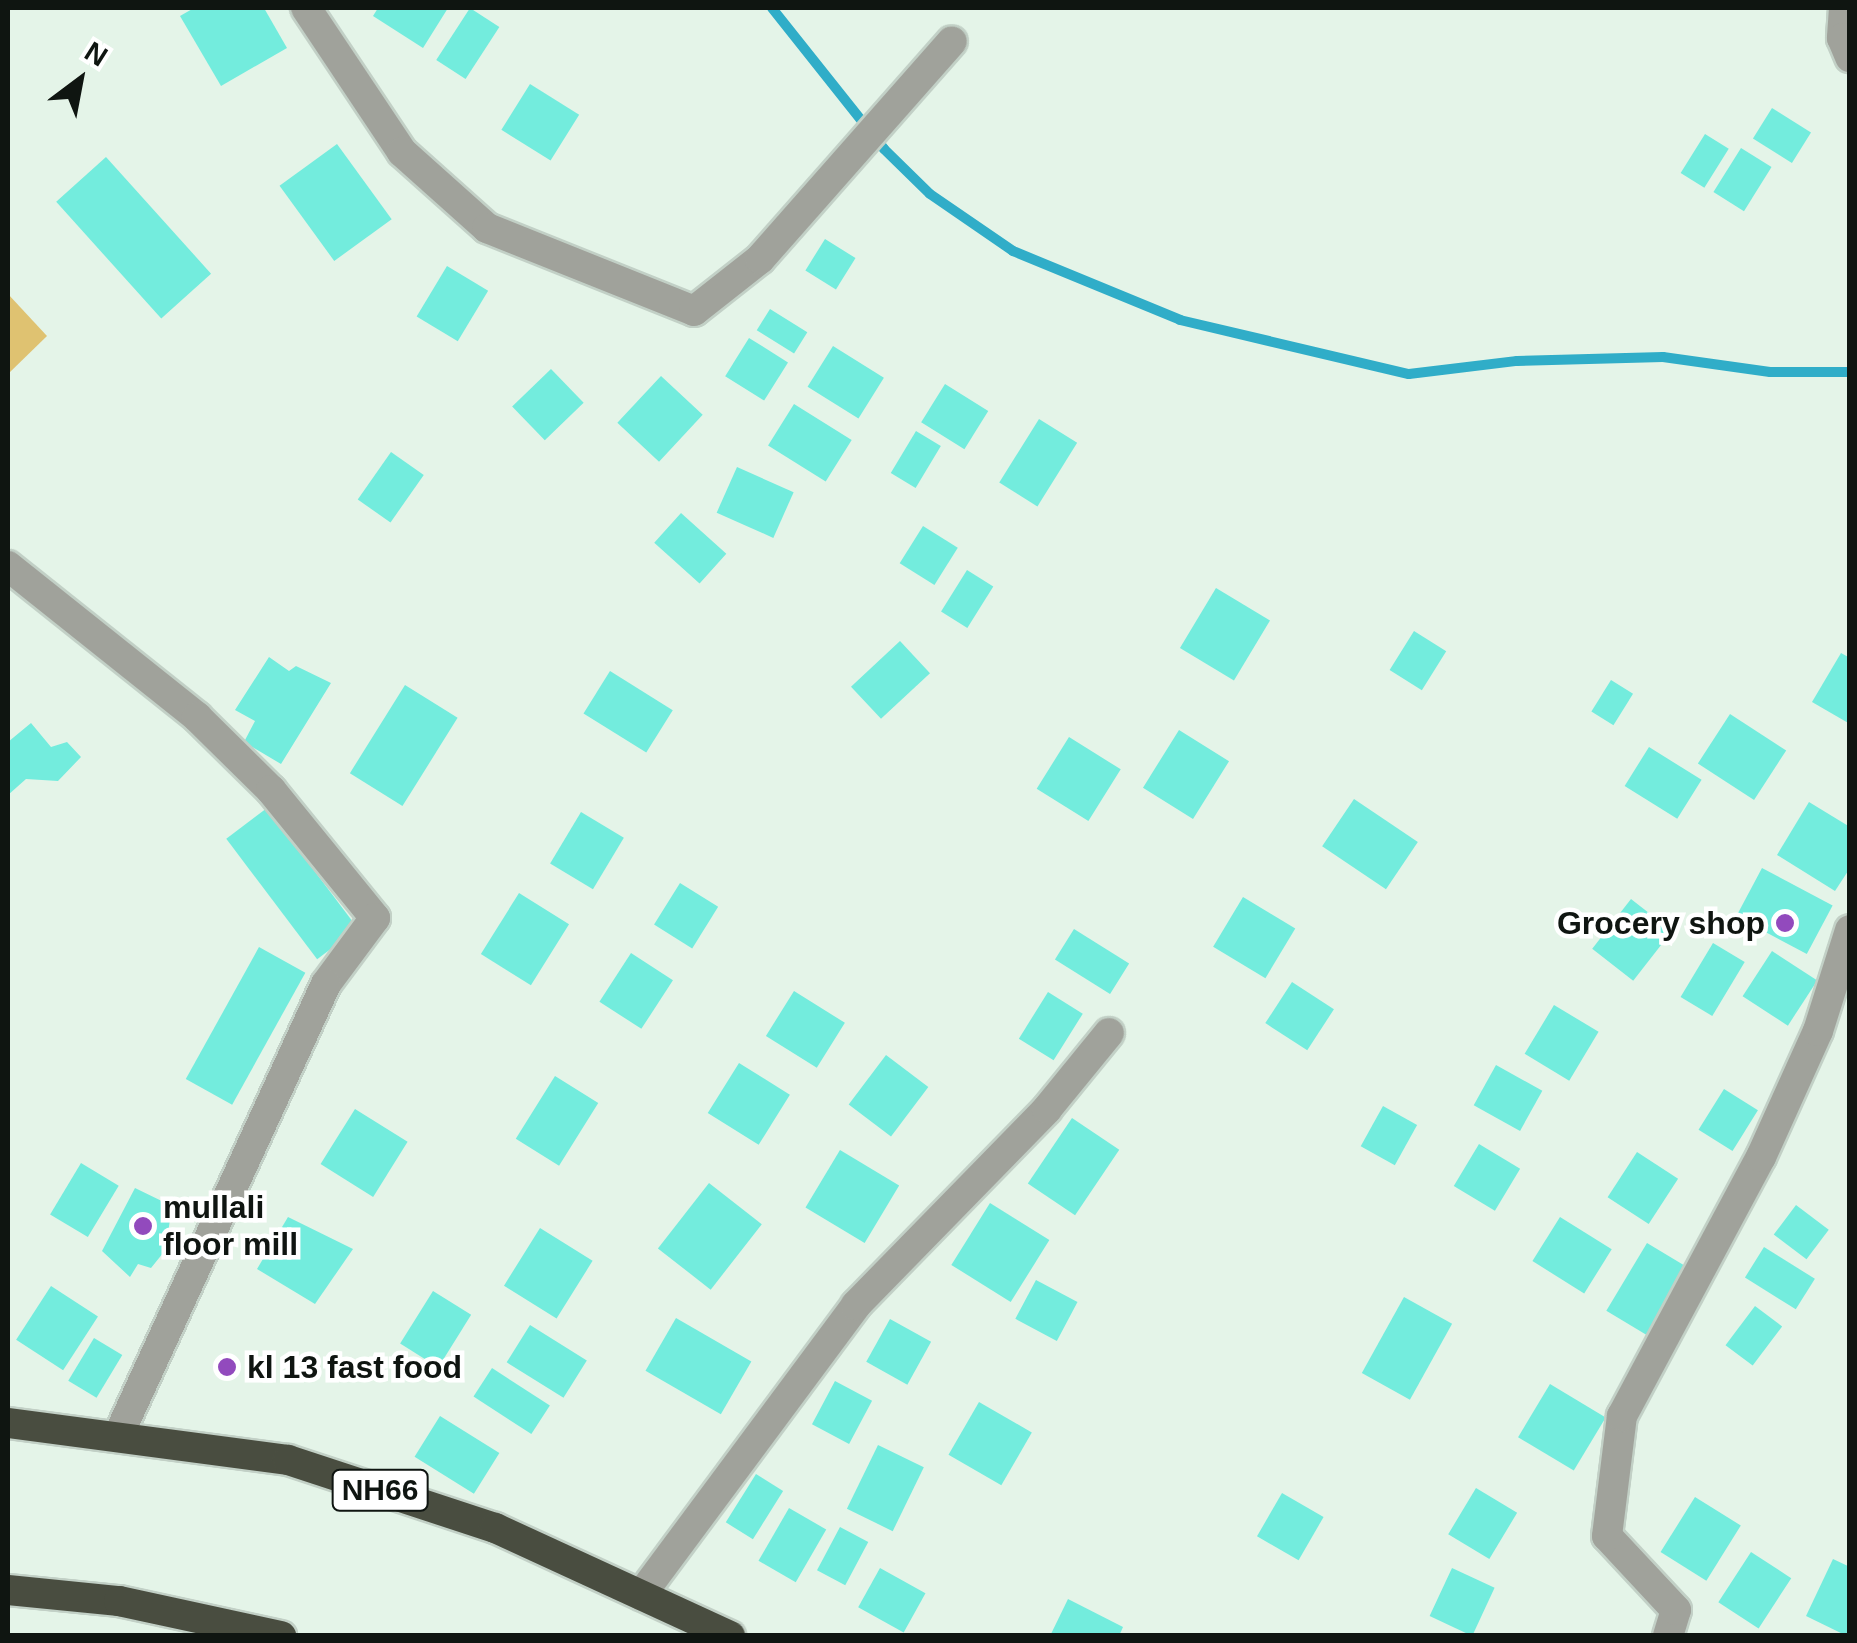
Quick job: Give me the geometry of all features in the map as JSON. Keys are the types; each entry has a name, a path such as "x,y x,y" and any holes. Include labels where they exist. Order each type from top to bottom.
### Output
{"highway":[{"name":"NH66","path":"8,1423 288,1460 495,1528 730,1636"},
{"path":"8,1590 120,1601 281,1636"}],"street":[{"path":"306,8 402,152 487,228 694,311 760,259 952,42"},
{"path":"1844,8 1842,38 1850,57"},
{"path":"8,566 196,717 271,790 375,918 326,984 118,1436"},
{"path":"1668,1636 1676,1610 1607,1536 1622,1416 1761,1157 1818,1031 1850,930"},
{"path":"641,1595 856,1304 1048,1109 1109,1033"}],"shaded area":[{"path":"8,294 47,336 8,374"}],"building":[{"path":"194,8 264,8 287,48 221,86 180,16"},
{"path":"378,8 448,8 423,48 373,16"},
{"path":"470,8 499,27 466,79 436,60"},
{"path":"530,84 579,115 551,161 501,130"},
{"path":"1772,108 1811,132 1792,163 1753,139"},
{"path":"1705,134 1729,149 1704,188 1681,173"},
{"path":"337,144 392,219 334,261 280,186"},
{"path":"1741,148 1772,167 1744,211 1713,192"},
{"path":"106,157 211,274 161,319 56,202"},
{"path":"825,239 856,258 836,289 805,270"},
{"path":"447,266 488,291 458,341 417,317"},
{"path":"770,309 807,332 794,354 757,330"},
{"path":"749,338 788,362 764,401 725,376"},
{"path":"833,346 884,378 858,419 808,387"},
{"path":"551,369 584,403 545,440 512,407"},
{"path":"661,376 703,415 659,462 617,423"},
{"path":"945,384 988,411 964,449 921,422"},
{"path":"794,404 852,440 826,482 768,446"},
{"path":"1039,419 1077,443 1037,506 999,483"},
{"path":"916,431 941,446 916,488 891,473"},
{"path":"391,452 424,475 390,522 358,500"},
{"path":"737,467 794,492 773,538 717,513"},
{"path":"681,513 726,554 700,584 654,543"},
{"path":"923,526 958,548 934,585 900,563"},
{"path":"967,570 993,586 967,628 941,612"},
{"path":"1216,588 1270,620 1234,680 1180,648"},
{"path":"1414,631 1446,651 1422,690 1390,670"},
{"path":"900,641 930,673 881,719 851,687"},
{"path":"1841,653 1850,658 1850,724 1812,702"},
{"path":"269,657 289,671 296,666 331,683 281,764 244,742 255,721 235,710"},
{"path":"610,671 673,710 646,753 584,713"},
{"path":"1611,680 1633,694 1613,725 1591,711"},
{"path":"405,685 458,718 402,806 350,773"},
{"path":"1730,714 1786,750 1754,800 1698,763"},
{"path":"31,723 51,747 67,742 81,757 58,781 26,779 8,795 8,742"},
{"path":"1179,730 1229,761 1193,819 1143,788"},
{"path":"1069,737 1121,769 1088,821 1037,789"},
{"path":"1649,747 1702,780 1677,819 1625,786"},
{"path":"1354,799 1418,842 1386,889 1322,846"},
{"path":"1809,802 1850,827 1850,868 1835,891 1777,855"},
{"path":"267,808 358,929 317,959 226,839"},
{"path":"581,812 624,838 593,889 550,863"},
{"path":"1762,868 1833,906 1807,954 1736,917"},
{"path":"680,883 718,907 692,948 654,925"},
{"path":"519,893 569,924 531,985 481,954"},
{"path":"1243,897 1295,928 1265,978 1213,947"},
{"path":"1631,899 1672,931 1633,981 1592,949"},
{"path":"1074,929 1129,963 1110,994 1055,960"},
{"path":"1713,943 1745,962 1712,1016 1681,997"},
{"path":"259,947 305,973 232,1105 186,1079"},
{"path":"1772,951 1817,980 1788,1026 1743,996"},
{"path":"631,953 673,980 641,1029 599,1002"},
{"path":"1292,982 1334,1009 1307,1050 1265,1023"},
{"path":"794,991 845,1023 817,1068 766,1036"},
{"path":"1048,992 1083,1014 1054,1060 1019,1039"},
{"path":"1554,1005 1599,1032 1569,1081 1525,1054"},
{"path":"886,1055 928,1087 891,1136 849,1105"},
{"path":"739,1063 790,1095 759,1145 708,1113"},
{"path":"1496,1065 1542,1091 1520,1131 1474,1105"},
{"path":"555,1076 598,1103 559,1166 516,1139"},
{"path":"1724,1089 1758,1110 1732,1151 1699,1130"},
{"path":"1383,1106 1417,1125 1395,1165 1361,1146"},
{"path":"355,1109 408,1142 373,1197 321,1164"},
{"path":"1072,1118 1119,1150 1075,1215 1028,1183"},
{"path":"1479,1144 1520,1169 1495,1211 1454,1186"},
{"path":"840,1150 899,1186 865,1243 805,1207"},
{"path":"1637,1152 1678,1179 1649,1224 1608,1197"},
{"path":"81,1163 119,1186 88,1237 50,1214"},
{"path":"709,1183 762,1224 711,1290 658,1248"},
{"name":"mullali floor mill","path":"135,1188 172,1206 168,1233 176,1237 151,1268 138,1264 130,1277 102,1251"},
{"path":"990,1203 1049,1240 1011,1302 951,1265"},
{"path":"1796,1205 1829,1230 1806,1259 1774,1235"},
{"path":"288,1217 353,1249 315,1304 257,1269"},
{"path":"1560,1217 1612,1249 1584,1293 1532,1261"},
{"path":"540,1228 593,1261 557,1319 504,1286"},
{"path":"1647,1243 1690,1269 1649,1336 1606,1311"},
{"path":"1764,1247 1815,1279 1796,1309 1745,1278"},
{"path":"1036,1280 1077,1302 1057,1341 1015,1319"},
{"path":"51,1286 98,1316 63,1370 16,1340"},
{"path":"433,1291 471,1315 438,1367 400,1344"},
{"path":"1404,1297 1452,1324 1410,1400 1362,1373"},
{"path":"1755,1306 1782,1326 1753,1366 1726,1345"},
{"path":"676,1318 751,1362 721,1414 646,1371"},
{"path":"890,1319 931,1342 907,1385 866,1362"},
{"path":"530,1325 587,1361 564,1398 507,1362"},
{"path":"94,1338 122,1355 97,1398 68,1381"},
{"path":"492,1368 550,1406 531,1434 473,1397"},
{"path":"835,1381 872,1401 849,1444 812,1424"},
{"path":"1550,1384 1606,1417 1574,1471 1518,1437"},
{"path":"979,1402 1032,1432 1001,1485 948,1455"},
{"path":"440,1416 499,1453 474,1494 415,1457"},
{"path":"878,1445 924,1467 893,1531 847,1509"},
{"path":"756,1474 783,1491 753,1539 726,1522"},
{"path":"1476,1488 1517,1513 1489,1559 1448,1534"},
{"path":"1282,1493 1324,1517 1299,1560 1257,1536"},
{"path":"1695,1497 1741,1526 1706,1581 1661,1552"},
{"path":"789,1508 826,1530 796,1582 758,1561"},
{"path":"840,1527 868,1542 845,1585 817,1570"},
{"path":"1751,1552 1791,1578 1759,1628 1718,1602"},
{"path":"1833,1559 1850,1567 1847,1636 1806,1616"},
{"path":"880,1568 925,1593 904,1633 858,1607"},
{"path":"1452,1568 1495,1588 1472,1636 1430,1616"},
{"path":"1068,1599 1123,1627 1119,1636 1050,1636"}],"waterway":[{"path":"772,8 884,149 930,194 1013,251 1180,320 1409,374 1517,361 1663,357 1770,372 1850,372"}],"place":[{"name":"Grocery shop","path":"1785,923"},
{"name":"mullali floor mill","path":"143,1226"},
{"name":"kl 13 fast food","path":"227,1367"}]}
